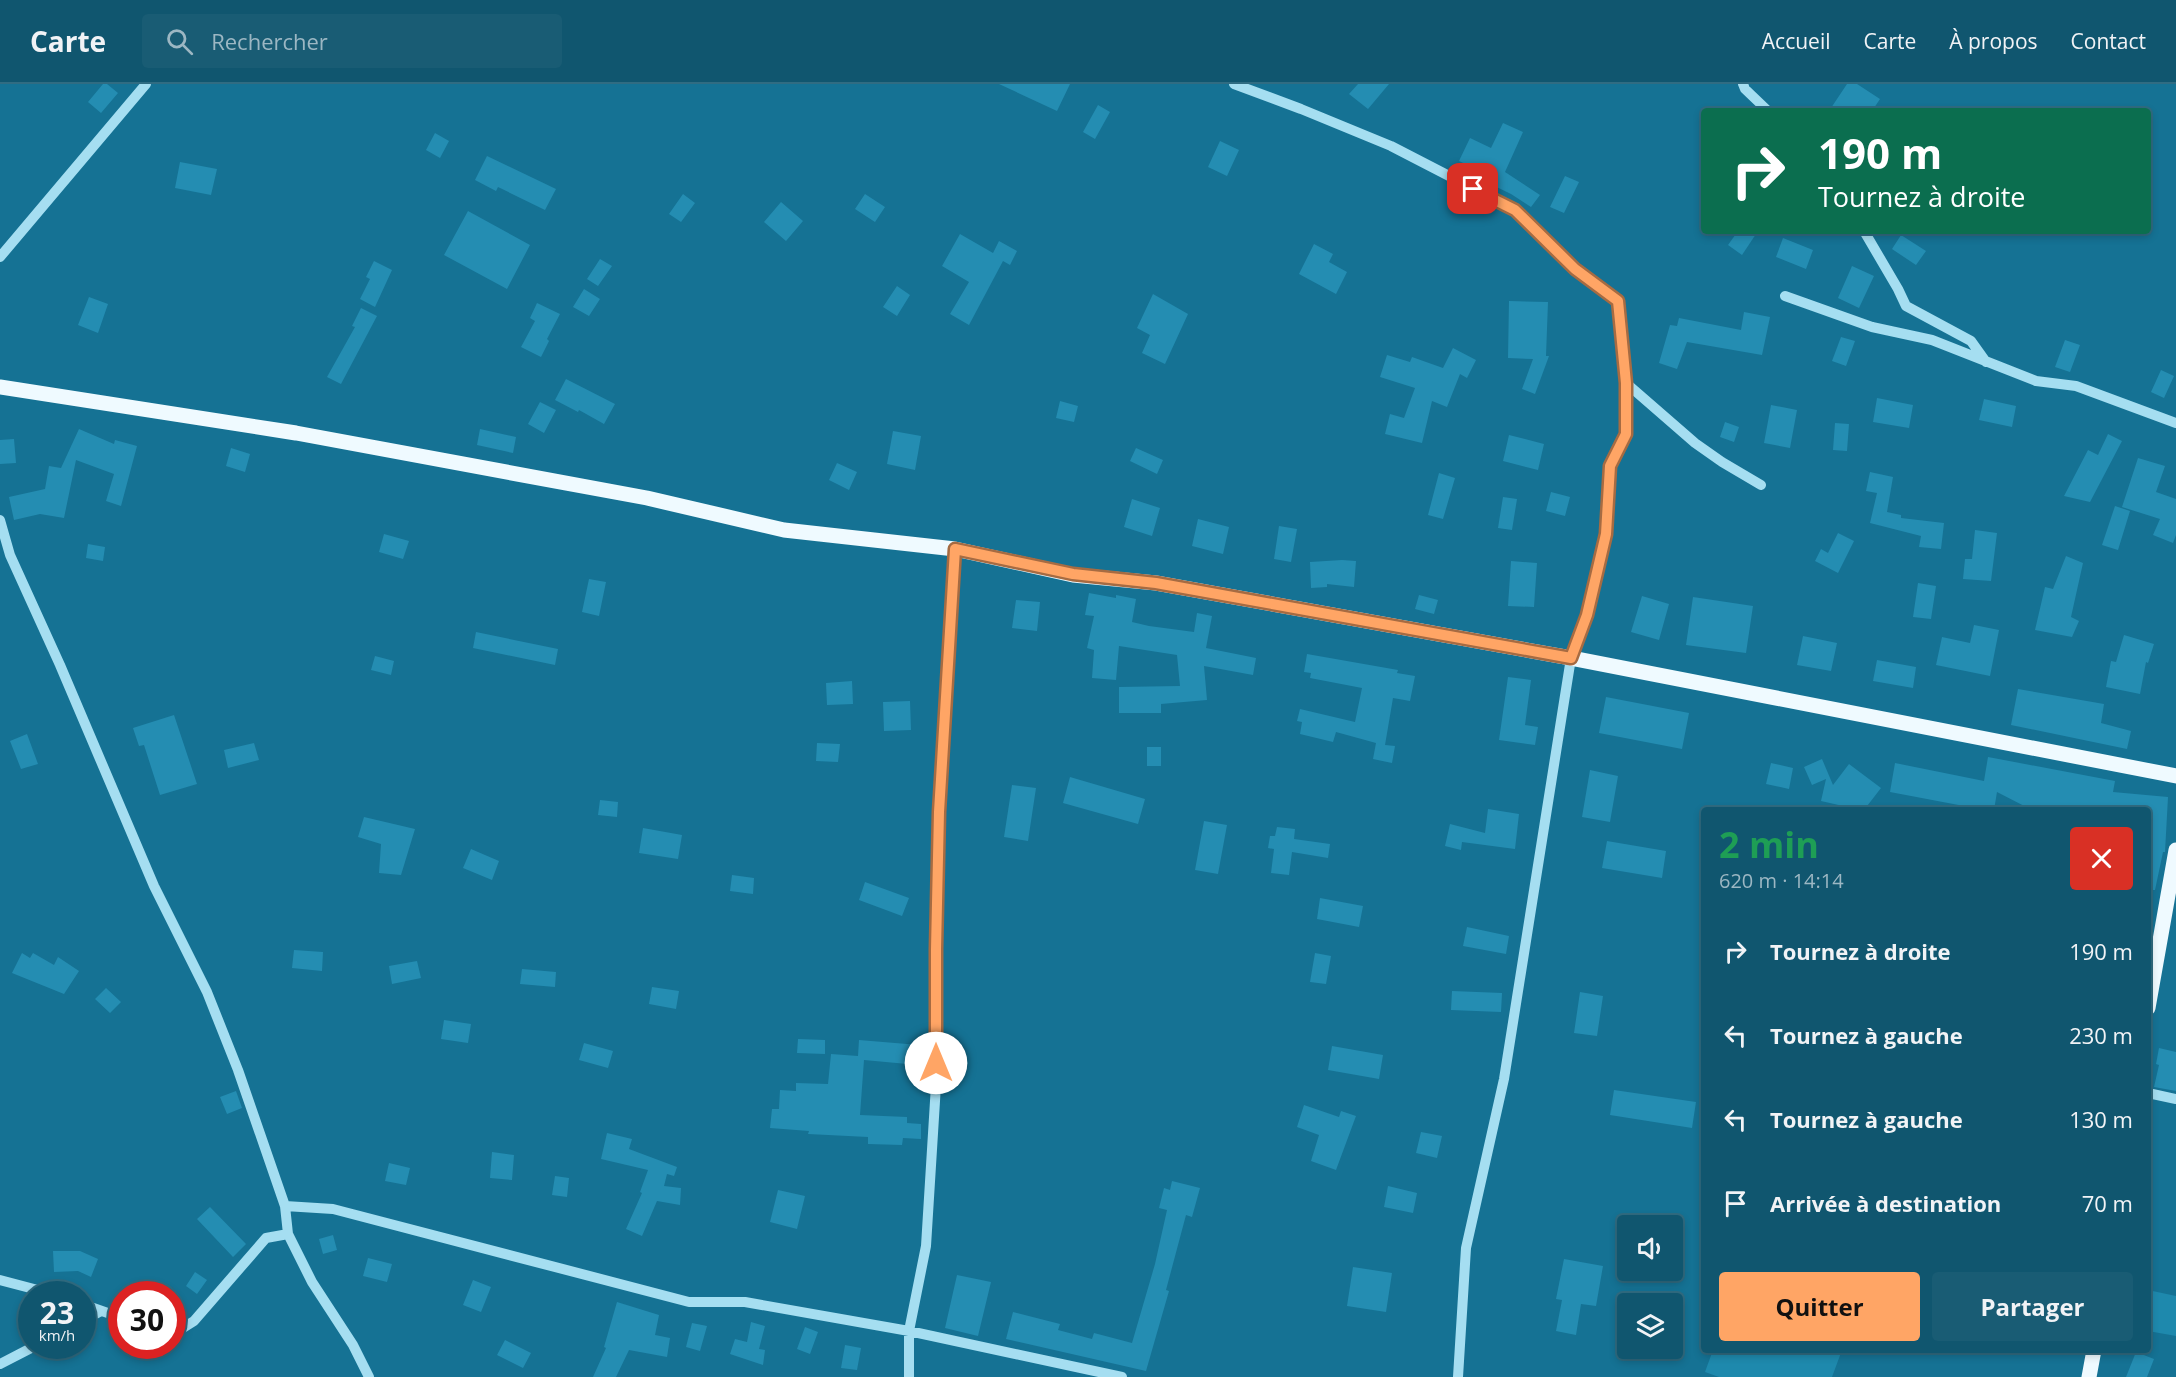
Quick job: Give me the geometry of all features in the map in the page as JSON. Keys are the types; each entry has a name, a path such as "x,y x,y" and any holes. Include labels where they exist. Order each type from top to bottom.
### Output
{"main road":[{"path":"0,387 296,433 647,498 784,530 955,549 1073,574 1156,583 1571,658 2176,776"},
{"path":"2151,991 2176,850"},
{"path":"2090,1377 2094,1353"}],"street":[{"path":"0,257 146,84"},
{"path":"1234,84 1391,146 1515,210 1575,269 1618,301 1626,383 1626,434 1610,466 1606,534 1587,615 1571,658 1504,1079 1466,1248 1458,1377"},
{"path":"1743,84 1745,89 1765,108"},
{"path":"1866,234 1906,306 1971,341 1986,362"},
{"path":"1785,296 1872,327 1932,340 2036,381 2076,386 2176,423"},
{"path":"1626,383 1695,443 1761,485"},
{"path":"0,520 10,555 154,886 207,992 238,1070 285,1206 288,1234 312,1282 353,1345 369,1377"},
{"path":"909,1377 909,1331 926,1246 935,1108 939,812 955,549"},
{"path":"2151,1094 2176,1099"},
{"path":"285,1206 333,1209 689,1302 745,1302 909,1331 1122,1377"},
{"path":"186,1326 194,1321 266,1238 288,1234"},
{"path":"0,1280 18,1285"},
{"path":"96,1309 108,1313"},
{"path":"96,1314 101,1311"},
{"path":"0,1364 18,1355"}],"shaded area":[{"path":"2151,1291 2176,1296 2176,1336 2151,1332"},
{"path":"1712,1353 1841,1353 1832,1377 1719,1377 1705,1372"}],"building":[{"path":"103,84 107,84 118,93 101,113 88,102"},
{"path":"999,84 1070,84 1057,111"},
{"path":"1358,84 1389,84 1368,109 1349,94"},
{"path":"1847,84 1857,84 1880,99 1874,108 1831,108"},
{"path":"1098,105 1110,112 1095,139 1083,132"},
{"path":"1503,123 1523,132 1505,172 1540,195 1531,207 1511,194 1478,178 1482,172 1459,161 1470,138 1491,148"},
{"path":"435,133 449,141 440,158 426,150"},
{"path":"1220,141 1239,150 1227,176 1208,167"},
{"path":"487,156 556,189 545,210 498,187 496,191 475,180"},
{"path":"180,162 217,169 211,195 175,188"},
{"path":"1565,176 1579,182 1564,213 1550,207"},
{"path":"683,194 695,203 681,222 669,214"},
{"path":"865,194 885,207 875,222 855,209"},
{"path":"781,202 803,221 786,241 764,222"},
{"path":"468,211 530,245 507,289 444,255"},
{"path":"960,234 993,253 999,241 1017,251 1010,265 1003,261 969,325 950,314 969,282 942,266"},
{"path":"1736,234 1756,234 1742,255 1728,245"},
{"path":"1901,235 1926,251 1916,265 1892,249"},
{"path":"1783,238 1813,250 1806,269 1776,257"},
{"path":"1314,244 1333,254 1329,262 1347,272 1336,294 1299,274"},
{"path":"600,259 612,266 598,286 587,279"},
{"path":"374,261 392,270 375,307 360,299 370,279 366,277"},
{"path":"1852,266 1874,276 1859,308 1838,298"},
{"path":"897,286 910,295 897,316 883,307"},
{"path":"584,289 600,299 589,316 573,307"},
{"path":"1153,294 1188,314 1165,364 1142,353 1150,335 1137,328"},
{"path":"89,297 108,304 98,333 78,325"},
{"path":"1509,301 1548,302 1546,356 1549,356 1535,394 1522,389 1533,359 1508,358"},
{"path":"537,303 560,314 541,357 521,347 535,321 530,318"},
{"path":"361,308 377,316 341,384 327,377 355,327 352,326"},
{"path":"1744,312 1770,317 1762,355 1687,342 1677,369 1659,363 1670,325 1677,326 1679,318 1741,330"},
{"path":"1841,337 1855,341 1846,366 1832,361"},
{"path":"2065,340 2080,345 2070,372 2055,367"},
{"path":"1453,348 1476,360 1467,378 1460,374 1447,407 1432,401 1422,443 1385,434 1390,414 1404,418 1415,388 1380,377 1387,355 1410,362 1412,357 1443,368"},
{"path":"2161,370 2174,376 2164,398 2151,392"},
{"path":"566,379 615,404 604,424 555,400"},
{"path":"1877,398 1913,405 1909,428 1873,422"},
{"path":"1984,399 2016,406 2012,427 1979,420"},
{"path":"1060,401 1078,406 1074,422 1056,418"},
{"path":"540,402 556,410 544,433 528,424"},
{"path":"1771,405 1797,410 1790,448 1764,443"},
{"path":"1725,422 1739,427 1734,442 1720,437"},
{"path":"1835,423 1849,424 1847,451 1833,450"},
{"path":"79,429 114,444 115,440 137,446 121,506 106,501 114,474 76,460 64,518 40,514 14,520 9,497 45,489 49,466 61,468"},
{"path":"480,429 516,437 513,453 477,445"},
{"path":"893,431 921,436 915,470 887,464"},
{"path":"2108,434 2122,441 2090,502 2064,496 2088,450 2098,455"},
{"path":"1509,435 1544,444 1538,470 1503,461"},
{"path":"14,439 16,463 0,464 0,440"},
{"path":"231,448 250,454 245,472 226,466"},
{"path":"1136,448 1163,460 1157,474 1130,461"},
{"path":"2138,458 2165,466 2156,492 2176,499 2176,535 2173,543 2153,535 2160,519 2122,507"},
{"path":"837,463 857,472 849,490 829,480"},
{"path":"1870,472 1893,477 1887,512 1901,515 1901,518 1944,523 1941,549 1919,547 1921,536 1870,523 1877,493 1866,491"},
{"path":"1439,473 1455,478 1443,519 1428,515"},
{"path":"1551,492 1570,497 1565,516 1546,511"},
{"path":"1503,497 1517,499 1512,530 1498,528"},
{"path":"1132,499 1160,508 1152,536 1124,527"},
{"path":"2115,506 2130,511 2118,550 2102,545"},
{"path":"1198,519 1229,527 1223,554 1192,546"},
{"path":"1279,526 1297,529 1291,562 1274,559"},
{"path":"1975,530 1997,533 1991,581 1963,579 1965,559 1972,559"},
{"path":"1838,533 1854,541 1838,573 1815,561 1821,549 1828,553"},
{"path":"384,534 409,541 403,559 379,552"},
{"path":"88,544 105,547 103,561 86,558"},
{"path":"2066,556 2083,563 2071,617 2079,621 2072,637 2035,630 2045,587 2053,589"},
{"path":"1356,561 1354,587 1327,584 1327,587 1311,588 1310,562"},
{"path":"1511,561 1537,563 1534,607 1508,606"},
{"path":"589,579 606,582 599,616 582,612"},
{"path":"1918,583 1936,586 1931,619 1913,617"},
{"path":"1089,593 1136,599 1132,622 1149,626 1194,632 1197,613 1212,616 1206,648 1256,658 1253,675 1204,666 1207,700 1161,704 1161,713 1119,713 1119,687 1180,686 1177,655 1119,646 1116,680 1092,678 1094,650 1087,648 1094,616 1085,615"},
{"path":"1419,595 1438,600 1434,614 1415,609"},
{"path":"1642,596 1669,604 1659,640 1631,632"},
{"path":"1693,597 1753,606 1746,653 1686,645"},
{"path":"1016,600 1040,602 1037,631 1012,628"},
{"path":"1974,625 1999,630 1990,676 1936,665 1942,637 1970,643"},
{"path":"476,632 558,649 555,665 473,648"},
{"path":"2124,635 2154,644 2148,663 2146,662 2140,694 2106,687 2111,661 2116,662"},
{"path":"1803,636 1837,643 1831,671 1797,665"},
{"path":"1307,654 1398,670 1397,673 1415,676 1410,701 1393,698 1385,745 1395,746 1392,763 1373,759 1376,743 1336,732 1333,742 1300,734 1302,722 1297,721 1300,709 1355,722 1362,688 1310,678 1311,673 1304,672"},
{"path":"375,656 394,661 391,675 371,670"},
{"path":"1877,660 1916,667 1913,688 1873,681"},
{"path":"1508,677 1531,680 1525,725 1538,727 1535,745 1499,740"},
{"path":"852,681 853,704 827,705 826,683"},
{"path":"2018,689 2104,704 2101,723 2131,731 2127,749 2011,725"},
{"path":"1606,697 1689,713 1682,749 1599,733"},
{"path":"910,701 911,730 884,731 883,702"},
{"path":"174,715 197,784 160,795 144,745 139,746 133,728"},
{"path":"27,734 38,764 21,769 10,741"},
{"path":"254,743 259,760 228,768 224,750"},
{"path":"817,743 840,744 838,762 816,761"},
{"path":"1147,747 1161,747 1161,766 1147,766"},
{"path":"1988,757 2115,781 2113,792 2168,797 2165,852 2163,852 2155,890 2151,890 2151,807 2026,807 1997,792 1994,807 1969,807 1890,792 1895,763 1984,781"},
{"path":"1822,759 1833,785 1849,764 1881,788 1866,807 1842,807 1821,801 1826,779 1812,785 1804,767"},
{"path":"1771,763 1793,768 1789,789 1766,784"},
{"path":"1590,770 1618,776 1610,822 1582,817"},
{"path":"1070,777 1145,799 1138,824 1063,803"},
{"path":"1012,785 1036,788 1028,841 1004,837"},
{"path":"600,800 618,802 617,817 598,815"},
{"path":"1488,809 1519,814 1515,849 1462,842 1461,850 1445,846 1450,824 1485,833"},
{"path":"364,817 415,829 401,875 379,873 381,844 358,837"},
{"path":"1204,821 1227,825 1218,874 1195,870"},
{"path":"1277,827 1295,829 1294,839 1330,844 1328,858 1292,852 1289,875 1271,873 1274,849 1268,848 1270,836 1275,836"},
{"path":"643,828 682,835 678,859 639,853"},
{"path":"1607,841 1666,851 1662,878 1602,868"},
{"path":"471,849 499,861 492,880 463,868"},
{"path":"732,875 754,878 753,894 730,891"},
{"path":"865,882 909,898 902,916 859,900"},
{"path":"1320,898 1363,906 1359,927 1317,919"},
{"path":"1467,927 1509,936 1506,954 1463,946"},
{"path":"294,950 323,952 322,971 292,968"},
{"path":"22,953 30,958 33,953 54,965 58,957 79,971 64,994 12,973"},
{"path":"1315,953 1331,956 1326,984 1310,982"},
{"path":"417,961 421,978 392,984 389,966"},
{"path":"522,969 556,972 555,987 520,984"},
{"path":"652,987 679,991 676,1009 649,1004"},
{"path":"106,988 121,1002 110,1013 95,999"},
{"path":"1452,991 1502,993 1501,1012 1451,1010"},
{"path":"1580,992 1603,996 1597,1036 1574,1033"},
{"path":"444,1020 471,1024 468,1043 441,1039"},
{"path":"798,1039 825,1040 825,1054 797,1053"},
{"path":"859,1040 919,1045 918,1065 864,1060 860,1115 907,1117 907,1123 921,1124 921,1139 903,1138 902,1145 868,1144 868,1137 808,1134 809,1131 770,1128 772,1109 779,1109 780,1090 796,1091 796,1083 828,1084 831,1054 858,1056"},
{"path":"584,1043 613,1051 608,1068 579,1060"},
{"path":"1332,1046 1383,1055 1379,1079 1328,1070"},
{"path":"2159,1048 2176,1052 2176,1091 2154,1087 2159,1065 2156,1064"},
{"path":"1614,1090 1696,1102 1692,1128 1610,1115"},
{"path":"236,1091 242,1108 227,1114 220,1097"},
{"path":"1304,1105 1339,1117 1341,1111 1356,1116 1336,1170 1311,1161 1319,1135 1297,1127"},
{"path":"1421,1132 1442,1136 1437,1158 1416,1153"},
{"path":"607,1133 632,1139 629,1149 677,1167 674,1176 667,1174 664,1186 681,1188 680,1205 657,1201 642,1236 626,1229 642,1193 640,1192 648,1170 601,1159"},
{"path":"492,1152 514,1155 512,1180 490,1178"},
{"path":"389,1163 410,1168 406,1185 385,1181"},
{"path":"555,1176 569,1178 567,1197 552,1195"},
{"path":"1172,1181 1200,1188 1192,1217 1186,1215 1166,1290 1169,1291 1146,1371 1006,1339 1013,1312 1060,1324 1058,1330 1092,1339 1094,1333 1132,1343 1155,1264 1167,1210 1159,1208 1164,1188 1170,1190"},
{"path":"1388,1186 1417,1193 1413,1213 1384,1207"},
{"path":"778,1190 805,1196 797,1229 770,1222"},
{"path":"210,1207 246,1244 233,1257 197,1219"},
{"path":"333,1235 337,1250 323,1254 319,1239"},
{"path":"53,1251 80,1251 98,1259 91,1277 78,1271 54,1272"},
{"path":"368,1258 392,1264 387,1282 363,1276"},
{"path":"1564,1259 1603,1266 1596,1306 1581,1304 1576,1335 1556,1331 1562,1300 1556,1299"},
{"path":"1353,1267 1392,1273 1386,1312 1347,1306"},
{"path":"195,1272 207,1280 197,1294 186,1286"},
{"path":"957,1275 991,1282 978,1336 945,1328"},
{"path":"473,1280 491,1287 481,1312 463,1305"},
{"path":"617,1302 659,1315 655,1335 670,1338 667,1357 629,1350 616,1377 593,1377 606,1348 604,1347"},
{"path":"751,1322 765,1326 759,1349 765,1350 763,1365 730,1354 735,1339 747,1342"},
{"path":"692,1323 707,1326 700,1351 686,1347"},
{"path":"805,1327 818,1332 810,1354 797,1349"},
{"path":"505,1340 531,1353 523,1368 497,1355"},
{"path":"845,1345 861,1348 857,1370 841,1368"},
{"path":"2136,1353 2154,1359 2147,1377 2126,1377"}],"route":[{"path":"936,1063 939,812 955,549 1073,574 1156,583 1571,658 1587,615 1606,534 1610,466 1626,434 1626,383 1618,301 1575,269 1515,210 1473,189"}]}
